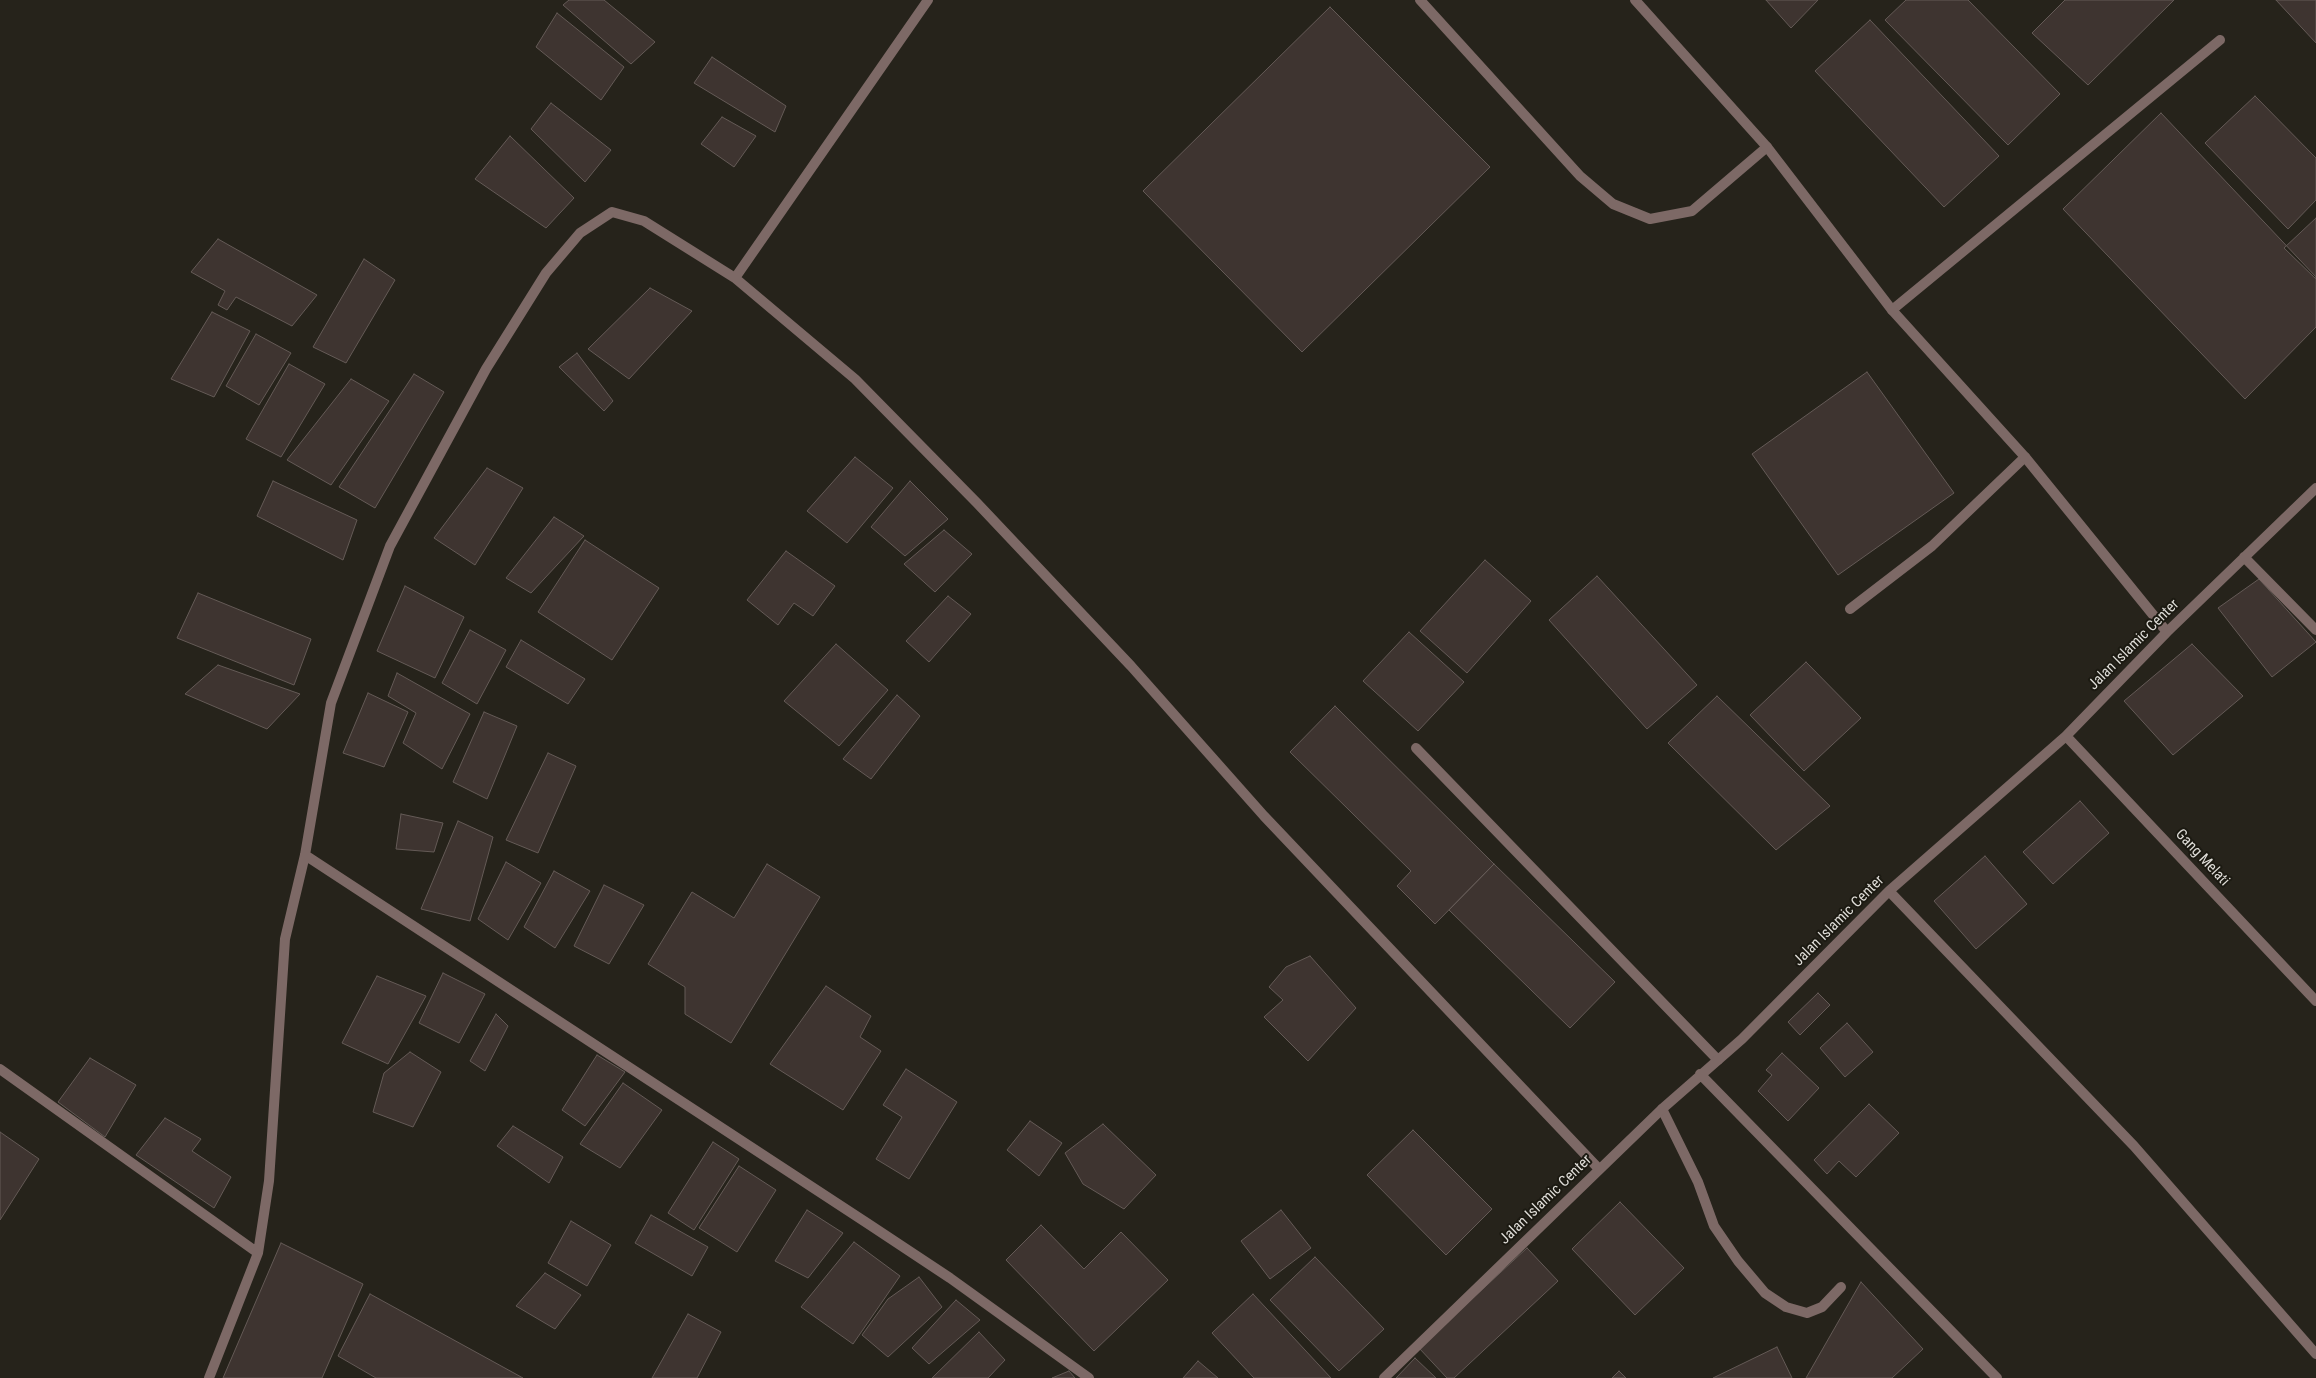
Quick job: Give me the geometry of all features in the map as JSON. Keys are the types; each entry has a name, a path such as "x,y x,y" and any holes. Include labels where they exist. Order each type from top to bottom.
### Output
{"street":[{"path":"735,278 928,0"},
{"path":"1420,0 1580,176 1613,204 1650,219 1692,211 1767,148"},
{"path":"1635,0 1767,148 1892,310 2024,457 2167,632"},
{"path":"1892,310 2220,40"},
{"path":"209,1378 258,1253 269,1181 285,939 305,855 331,703 390,546 486,369 546,274 580,233 612,212 644,221 735,278 855,379 977,503 1131,666 1264,816 1599,1169"},
{"path":"1850,609 1932,546 2024,457"},
{"name":"Jalan Islamic Center","path":"1384,1378 1662,1109 1742,1039 1889,891 2066,736 2167,632 2316,488"},
{"path":"2244,557 2316,630"},
{"name":"Gang Melati","path":"2066,736 2316,1000"},
{"path":"1416,748 1718,1060"},
{"path":"305,855 886,1235 950,1278 1088,1378"},
{"path":"1889,891 2134,1146 2316,1354"},
{"path":"0,1069 258,1253"},
{"path":"1700,1074 1997,1378"},
{"path":"1662,1109 1698,1182 1714,1226 1738,1261 1765,1293 1786,1307 1807,1313 1822,1307 1841,1287"}],"building":[{"path":"569,0 604,0 655,42 631,64 563,5"},
{"path":"1766,0 1818,0 1791,28"},
{"path":"1906,0 1968,0 2060,94 2008,145 1885,20"},
{"path":"2065,0 2174,0 2088,85 2032,33"},
{"path":"2276,0 2316,0 2316,43"},
{"path":"1330,7 1490,167 1302,352 1143,191"},
{"path":"557,13 624,67 601,100 536,47"},
{"path":"1870,20 1999,156 1944,207 1815,71"},
{"path":"712,57 786,106 775,132 694,83"},
{"path":"2255,96 2316,158 2316,200 2288,229 2205,143"},
{"path":"551,103 611,150 585,182 531,129"},
{"path":"2161,113 2316,277 2316,327 2245,399 2063,209"},
{"path":"722,117 756,136 734,167 701,144"},
{"path":"510,136 574,198 546,228 475,179"},
{"path":"2316,218 2316,279 2284,248"},
{"path":"218,239 317,295 292,326 236,297 227,310 218,305 225,291 191,272"},
{"path":"364,259 395,280 346,363 313,347"},
{"path":"650,288 692,311 629,379 588,349"},
{"path":"212,312 250,331 214,397 171,379"},
{"path":"256,334 291,353 259,405 226,386"},
{"path":"577,353 613,401 604,411 559,367"},
{"path":"289,364 325,384 281,457 246,439"},
{"path":"1867,372 1954,493 1838,575 1752,454"},
{"path":"414,374 444,392 375,508 339,487"},
{"path":"351,379 389,401 331,485 287,460"},
{"path":"855,457 893,488 847,543 807,511"},
{"path":"487,468 523,488 475,565 434,538"},
{"path":"273,481 357,520 343,560 257,516"},
{"path":"910,481 948,519 905,556 871,527"},
{"path":"554,517 584,536 531,593 506,578"},
{"path":"944,530 972,554 935,592 904,564"},
{"path":"585,540 659,588 612,660 538,612"},
{"path":"786,551 835,586 813,616 794,603 778,625 747,600"},
{"path":"1485,560 1531,601 1467,673 1420,631"},
{"path":"1597,576 1697,685 1647,729 1549,620"},
{"path":"2259,579 2316,642 2272,677 2218,608"},
{"path":"405,586 464,617 435,678 377,651"},
{"path":"198,593 311,639 294,685 177,638"},
{"path":"948,596 971,614 929,662 906,641"},
{"path":"470,630 506,650 477,704 442,683"},
{"path":"1409,632 1464,682 1418,731 1363,681"},
{"path":"521,640 585,679 568,704 506,667"},
{"path":"836,644 888,690 839,746 784,701"},
{"path":"2192,644 2243,696 2173,755 2124,701"},
{"path":"1806,662 1861,718 1804,771 1750,715"},
{"path":"218,665 300,694 267,729 185,694"},
{"path":"397,673 470,714 442,769 403,743 416,713 388,696"},
{"path":"368,693 408,712 384,767 343,753"},
{"path":"897,695 920,716 871,779 843,759"},
{"path":"1717,696 1830,806 1776,850 1668,743"},
{"path":"1335,706 1494,864 1435,924 1397,886 1411,871 1290,752"},
{"path":"484,712 517,726 487,799 453,782"},
{"path":"548,753 576,766 538,853 506,840"},
{"path":"2080,801 2109,833 2053,884 2023,852"},
{"path":"401,814 443,823 434,852 396,849"},
{"path":"458,821 493,837 470,921 421,909"},
{"path":"1985,856 2027,904 1976,949 1934,901"},
{"path":"506,862 541,883 508,940 478,919"},
{"path":"767,864 820,897 731,1043 685,1014 685,987 648,964 692,892 734,918"},
{"path":"1494,864 1615,982 1570,1028 1449,910"},
{"path":"554,871 590,891 555,948 524,927"},
{"path":"604,885 644,905 609,964 574,946"},
{"path":"1310,956 1356,1008 1308,1061 1264,1017 1283,1000 1269,987 1286,967"},
{"path":"443,973 485,994 459,1043 419,1023"},
{"path":"377,976 426,996 388,1064 342,1043"},
{"path":"826,986 871,1016 860,1037 881,1051 843,1110 770,1064"},
{"path":"1818,993 1830,1005 1800,1035 1788,1022"},
{"path":"496,1014 508,1026 485,1071 470,1061"},
{"path":"1847,1023 1873,1052 1845,1077 1820,1048"},
{"path":"410,1052 441,1072 413,1127 373,1112 384,1073"},
{"path":"1782,1053 1819,1088 1788,1121 1758,1091 1772,1075 1766,1070"},
{"path":"597,1055 625,1072 585,1126 562,1110"},
{"path":"90,1058 136,1085 105,1137 58,1102"},
{"path":"906,1069 957,1102 909,1179 876,1159 902,1117 883,1105"},
{"path":"623,1083 662,1110 620,1168 580,1144"},
{"path":"1869,1104 1899,1133 1856,1177 1839,1161 1827,1174 1814,1160"},
{"path":"165,1118 201,1139 192,1151 231,1177 214,1208 136,1155"},
{"path":"1030,1121 1062,1143 1039,1176 1007,1150"},
{"path":"1103,1124 1156,1175 1124,1209 1083,1184 1065,1153"},
{"path":"513,1126 563,1157 549,1183 497,1146"},
{"path":"1413,1130 1492,1209 1446,1255 1367,1175"},
{"path":"0,1132 39,1159 0,1220"},
{"path":"713,1142 739,1159 694,1230 668,1213"},
{"path":"739,1166 776,1190 737,1252 699,1228"},
{"path":"1620,1202 1684,1268 1635,1315 1572,1249"},
{"path":"807,1210 843,1233 808,1278 775,1261"},
{"path":"1281,1210 1311,1248 1270,1279 1241,1241"},
{"path":"651,1215 708,1247 692,1276 635,1243"},
{"path":"571,1221 611,1245 587,1286 548,1263"},
{"path":"1041,1225 1084,1269 1121,1232 1168,1280 1094,1351 1006,1260"},
{"path":"854,1242 900,1276 853,1344 801,1307"},
{"path":"281,1243 363,1284 322,1378 223,1378"},
{"path":"1527,1248 1558,1281 1454,1378 1447,1378 1419,1348"},
{"path":"1315,1257 1384,1329 1339,1371 1270,1300"},
{"path":"545,1273 581,1295 555,1329 516,1306"},
{"path":"919,1277 942,1307 888,1357 862,1335 888,1299"},
{"path":"1861,1282 1923,1349 1892,1378 1806,1378"},
{"path":"370,1294 523,1378 376,1378 338,1356"},
{"path":"1253,1294 1331,1378 1254,1378 1212,1333"},
{"path":"956,1300 980,1320 929,1364 912,1348"},
{"path":"688,1314 721,1332 697,1378 652,1378"},
{"path":"979,1332 1005,1360 988,1378 932,1378"},
{"path":"1777,1347 1792,1378 1713,1378"},
{"path":"1415,1358 1436,1378 1396,1378"},
{"path":"1198,1361 1218,1378 1183,1378"},
{"path":"1069,1371 1075,1378 1052,1378"},
{"path":"1619,1371 1626,1378 1612,1378"}]}
